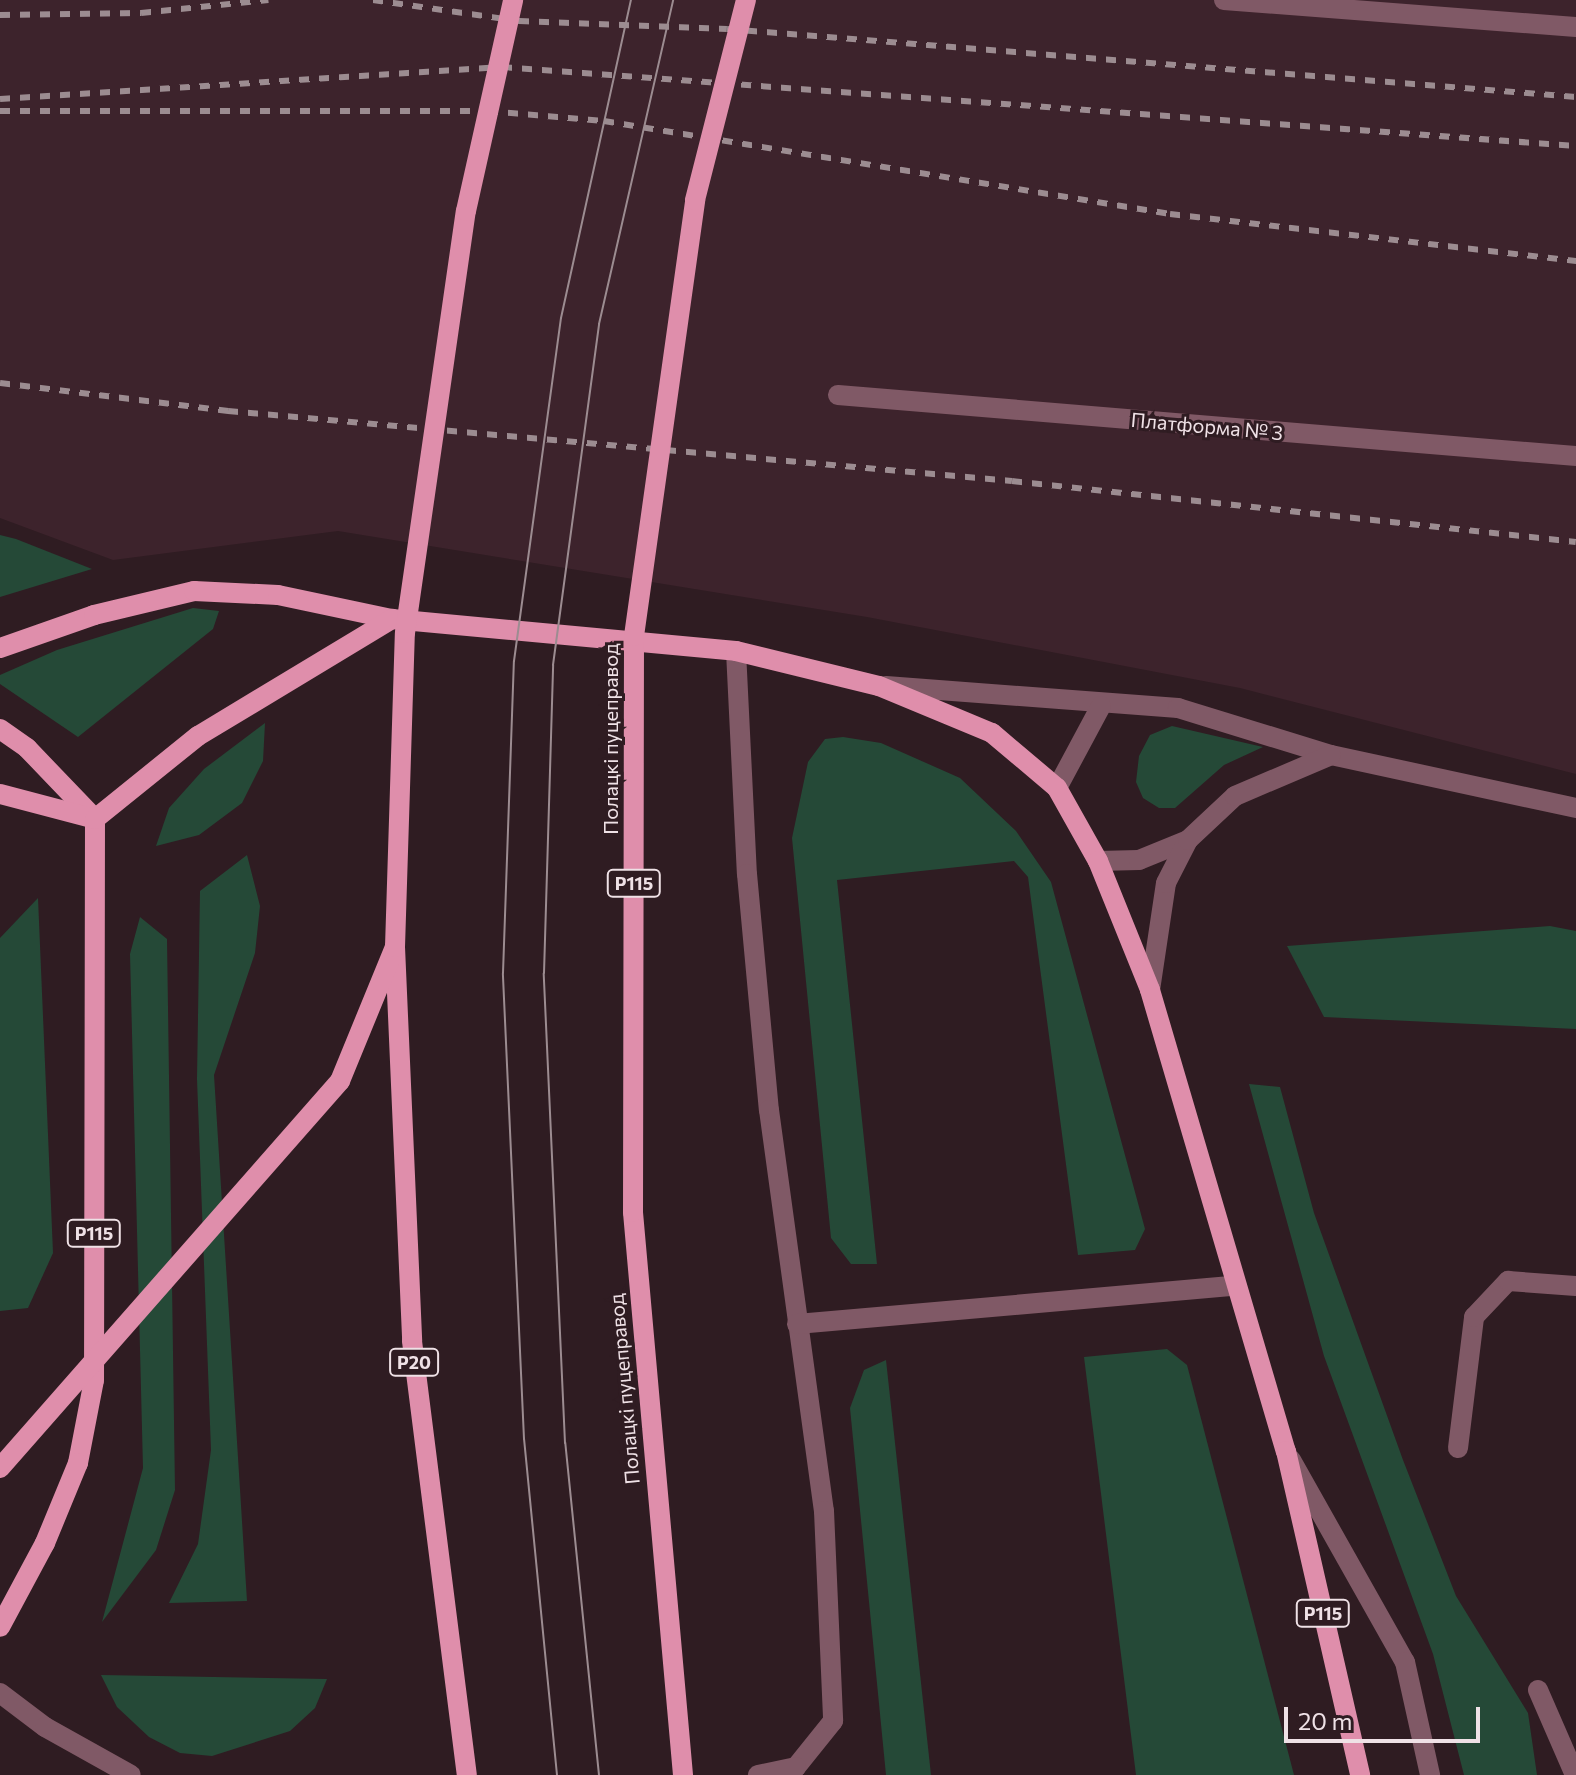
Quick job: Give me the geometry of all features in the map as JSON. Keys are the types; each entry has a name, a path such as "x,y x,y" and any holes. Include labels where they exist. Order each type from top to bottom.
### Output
{"main road":[{"path":"0,1468 340,1081 395,947 405,633 466,211 513,0"},
{"name":"Полацкі пуцеправод","path":"683,1775 633,1212 634,636 695,200 746,0"},
{"path":"0,648 94,615 194,591 278,595 392,619"},
{"path":"95,819 198,736 392,619"},
{"name":"Р115","path":"392,619 736,651 879,686 992,733 1057,788 1098,861 1150,990 1233,1286 1286,1451 1360,1775"},
{"path":"0,729 95,819"},
{"path":"0,794 95,819"},
{"name":"Р115","path":"0,1627 45,1543 78,1463 94,1380 95,819"},
{"name":"Р20","path":"395,947 412,1341 467,1775"}],"street":[{"path":"1224,0 1576,27"},
{"name":"Платформа № 3","path":"838,395 1576,456"},
{"path":"736,651 747,874 797,1324 824,1511 833,1721 796,1767 758,1775"},
{"path":"879,686 1101,706 1178,708 1331,755 1576,808"},
{"path":"1057,788 1101,706"},
{"path":"1150,990 1166,883 1188,840 1235,796 1331,755"},
{"path":"1098,861 1139,860 1188,840"},
{"path":"1458,1448 1474,1317 1508,1281 1576,1286"},
{"path":"797,1324 1233,1286"},
{"path":"1286,1451 1405,1662 1430,1775"},
{"path":"1538,1690 1575,1775"},
{"path":"0,1693 45,1727 131,1775"}],"shaded area":[{"path":"0,0 1576,0 1576,774 1240,688 867,617 338,531 113,560 0,518"}],"green space":[{"path":"0,535 16,539 92,569 0,597"},
{"path":"193,608 219,611 213,629 78,737 0,684 0,675 57,650"},
{"path":"265,723 263,761 242,803 199,835 156,846 169,808 204,769"},
{"path":"1172,726 1263,747 1224,765 1175,808 1159,808 1143,798 1136,782 1139,756 1150,735"},
{"path":"843,737 881,743 960,778 1016,831 1051,882 1145,1229 1135,1250 1078,1255 1028,877 1014,861 837,880 877,1264 851,1264 831,1238 792,838 808,762 825,739"},
{"path":"247,855 260,906 255,953 214,1075 247,1601 169,1603 198,1544 211,1450 197,1079 200,891"},
{"path":"38,898 53,1253 28,1308 0,1311 0,938"},
{"path":"140,917 167,939 175,1490 156,1550 102,1622 143,1468 130,954"},
{"path":"1550,926 1576,931 1576,1029 1324,1017 1287,946"},
{"path":"1249,1084 1280,1087 1314,1213 1403,1460 1456,1596 1528,1713 1537,1775 1464,1775 1433,1654 1324,1356"},
{"path":"1167,1349 1187,1365 1294,1775 1136,1775 1084,1357"},
{"path":"886,1360 931,1775 886,1775 850,1408 864,1370"},
{"path":"101,1675 327,1679 315,1708 290,1731 212,1756 180,1753 149,1737 117,1707"}],"tram line":[{"path":"557,1775 524,1439 503,973 514,661 561,318 631,0"},
{"path":"599,1775 565,1443 544,973 553,665 599,324 673,0"}],"railway":[{"path":"0,15 141,13 268,0"},
{"path":"373,0 519,21 727,29 1576,97"},
{"path":"0,99 502,67 1576,146"},
{"path":"0,111 488,111 604,121 1170,214 1576,261"},
{"path":"0,383 228,411 1012,481 1576,542"}]}
